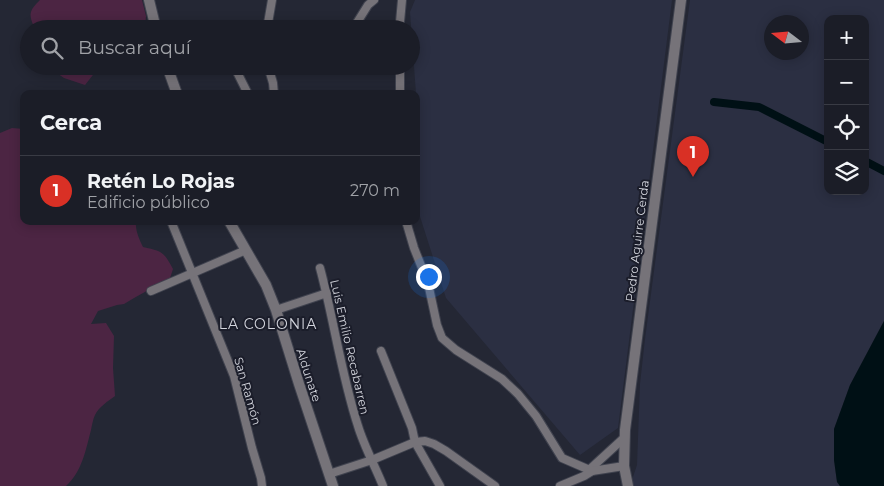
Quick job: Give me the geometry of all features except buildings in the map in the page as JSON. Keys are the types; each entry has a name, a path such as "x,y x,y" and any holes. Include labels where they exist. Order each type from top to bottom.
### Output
{"street":[{"path":"149,0 154,20"},
{"path":"269,20 272,0"},
{"path":"359,20 368,5 374,0"},
{"path":"400,20 402,0"},
{"name":"Pedro Aguirre Cerda","path":"628,486 624,466 625,437 681,0"},
{"path":"170,75 175,90"},
{"path":"238,75 246,90"},
{"path":"271,75 274,90"},
{"path":"400,75 400,90"},
{"name":"San Ramón","path":"173,225 234,376 262,486"},
{"name":"Aldunate","path":"231,225 266,285 276,310 298,384 333,486"},
{"path":"407,225 428,283 436,325 442,338 456,350 502,379 518,394 536,416 562,458 591,470 624,466"},
{"path":"151,291 246,250"},
{"name":"Luis Emilio Recabarren","path":"320,268 339,354 358,426 383,486"},
{"path":"276,310 326,293"},
{"path":"381,351 412,428 415,442 440,486"},
{"path":"560,486 584,476 625,437"},
{"path":"330,474 372,460 415,442 425,441 434,444 494,486"}],"shaded area":[{"path":"40,0 142,0 146,20 31,20 31,13"},
{"path":"415,0 672,0 618,428 580,455 446,298 420,217 420,90 416,90 415,75 420,75 420,20 411,20 410,12"},
{"path":"690,0 884,0 884,321 850,385 834,429 834,460 837,482 840,486 630,486 637,465 640,384"},
{"path":"60,75 93,75 85,85"},
{"path":"12,128 20,129 20,225 136,225 143,247 162,253 173,269 170,278 124,304 98,311 91,324 106,323 114,336 113,368 115,396 101,407 95,415 83,460 76,474 66,486 0,486 0,133"},
{"path":"884,321 884,486 840,486 837,482 834,460 834,429 850,385"}],"waterway":[{"path":"714,102 759,107 824,140"},
{"path":"869,163 884,171"}],"place":[{"name":"Retén Lo Rojas","path":"693,177"}],"district":[{"name":"LA COLONIA","path":"268,324"}]}
